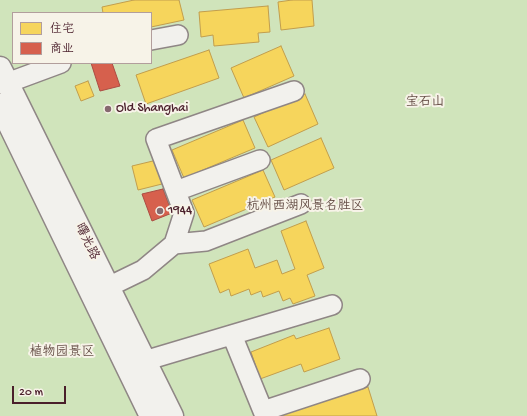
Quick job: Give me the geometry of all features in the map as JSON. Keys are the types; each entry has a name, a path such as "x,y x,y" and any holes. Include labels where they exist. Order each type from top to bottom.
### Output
{"main road":[{"name":"曙光路","path":"4,76 172,416"},
{"name":"曙光路","path":"0,105 150,416"}],"lane":[{"path":"152,40 178,35"},
{"path":"4,76 56,64"},
{"path":"108,287 143,270 174,244 184,213 156,139 294,91"},
{"path":"176,191 260,160"},
{"path":"174,244 206,241 301,204"},
{"path":"144,361 332,305"},
{"path":"232,335 264,414 360,379"}],"green space":[{"name":"杭州西湖风景名胜区","path":"0,0 527,0 527,416 0,416"}],"building: 住宅":[{"path":"134,0 179,0 184,20 152,27 152,12 103,12 102,7"},
{"path":"312,0 314,26 281,30 278,2"},
{"path":"268,6 270,32 258,33 259,42 214,46 213,35 201,37 199,12"},
{"path":"281,46 294,76 244,98 231,68"},
{"path":"209,50 219,78 146,104 136,75"},
{"path":"88,81 94,96 81,101 75,86"},
{"path":"305,94 318,124 268,147 254,117"},
{"path":"243,120 255,148 184,178 172,150"},
{"path":"321,138 334,168 284,190 271,160"},
{"path":"157,160 162,184 138,190 132,166"},
{"path":"263,170 275,197 204,227 192,200"},
{"path":"306,221 324,268 307,275 315,296 293,304 290,298 283,301 279,291 263,297 261,291 251,295 249,289 231,296 229,289 220,293 209,264 248,249 255,268 277,260 282,274 295,269 281,231"},
{"path":"329,328 340,359 304,372 301,364 260,379 251,352 294,335 296,339"},
{"path":"368,387 377,416 279,416"}],"building: 商业":[{"path":"91,64 112,64 120,86 100,91"},
{"path":"163,189 172,213 152,221 142,194"}],"place":[{"name":"Old Shanghai","path":"108,109"},
{"name":"1944","path":"160,211"}],"park label":[{"name":"宝石山","path":"425,103"},
{"name":"植物园景区","path":"62,353"}]}
